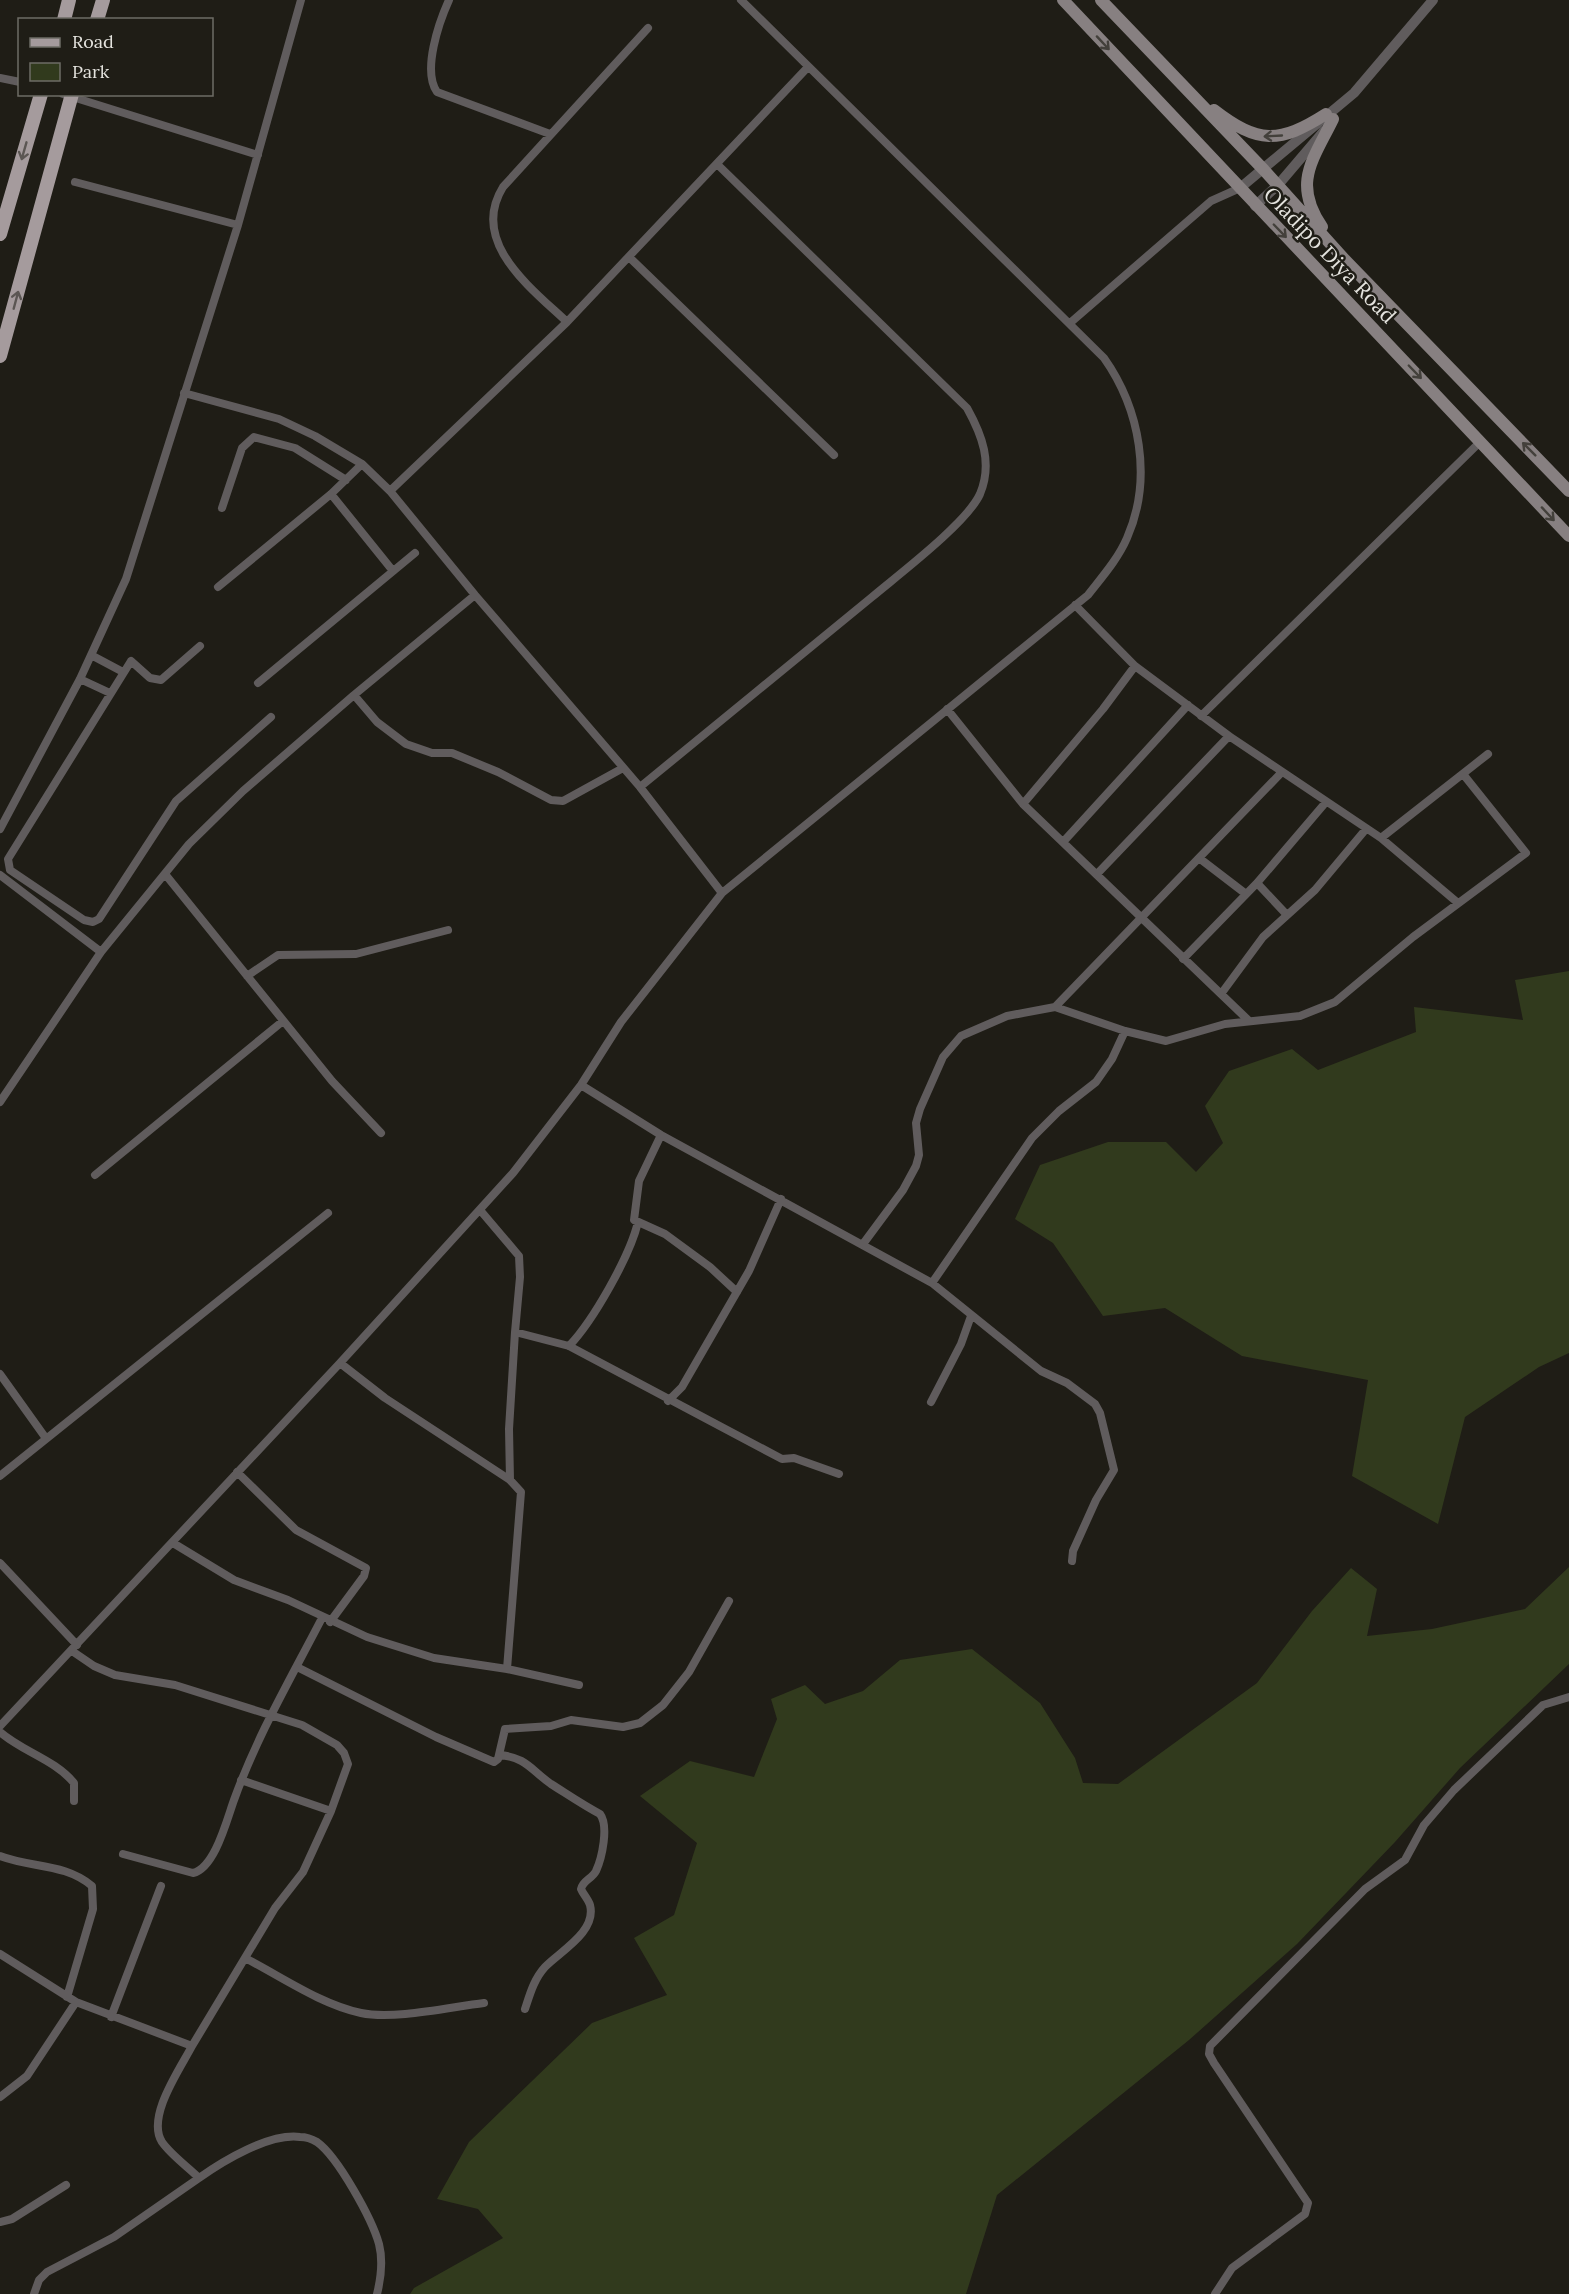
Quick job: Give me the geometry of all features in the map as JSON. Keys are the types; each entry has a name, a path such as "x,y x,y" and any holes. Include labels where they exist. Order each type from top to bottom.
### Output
{"main road":[{"path":"64,18 69,0"},
{"path":"98,18 103,0"},
{"name":"Oladipo Diya Road","path":"1064,0 1255,206 1569,536"},
{"name":"Oladipo Diya Road","path":"1101,0 1264,170 1345,260 1569,491"},
{"path":"1188,92 1243,131 1269,138 1286,135 1329,117"},
{"path":"0,234 40,96"},
{"path":"0,356 69,96"},
{"path":"1329,117 1310,161 1308,196 1315,216 1345,260"}],"street":[{"path":"0,830 80,679 128,572 238,225 301,0"},
{"path":"450,0 440,24 430,70 430,79 437,92 550,134"},
{"path":"0,1726 340,1363 546,1134 581,1085 621,1022 722,893 1088,595 1122,549 1134,520 1141,476 1135,422 1118,379 1104,358 1070,323 1042,300 741,0"},
{"path":"1070,323 1210,201 1240,188 1329,117 1433,0"},
{"path":"567,322 517,274 502,253 492,219 496,199 503,187 550,134 648,28"},
{"path":"390,491 567,322 718,165 808,67"},
{"path":"0,78 18,82"},
{"path":"72,96 258,155"},
{"path":"1255,206 1278,185 1329,117"},
{"path":"640,787 921,557 973,506 984,479 985,450 980,432 967,408 718,165"},
{"path":"75,182 238,225"},
{"path":"629,257 834,454"},
{"path":"184,393 279,418 362,464 390,491 475,595 640,787 722,893"},
{"path":"222,508 242,448 248,440 255,437 295,448 346,480"},
{"path":"1201,716 1481,441"},
{"path":"218,587 331,494 362,464"},
{"path":"331,494 393,571"},
{"path":"258,683 415,553"},
{"path":"0,1102 101,952 189,844 243,791 475,595"},
{"path":"1075,605 1135,666 1281,773 1381,838 1458,903"},
{"path":"200,646 161,680 150,678 131,661 8,859 7,865 10,870 84,920 93,922 99,919 176,801 271,717"},
{"path":"91,655 123,672"},
{"path":"1023,804 1103,709 1135,666"},
{"path":"80,679 110,693"},
{"path":"354,695 377,722 406,744 432,753 452,753 498,772 551,800 563,801 623,768"},
{"path":"1064,841 1188,705"},
{"path":"947,709 1023,804 1248,1020"},
{"path":"1097,874 1229,736"},
{"path":"1381,838 1488,754"},
{"path":"1055,1007 1281,773"},
{"path":"863,1244 903,1190 916,1166 919,1155 915,1123 943,1057 961,1036 1007,1016 1055,1007 1125,1031 1166,1041 1225,1024 1248,1020 1291,1018 1335,1002 1458,903 1526,853 1463,774"},
{"path":"1184,958 1257,884 1326,802"},
{"path":"1221,994 1263,937 1315,890 1366,829"},
{"path":"1199,858 1246,894"},
{"path":"165,874 332,1081 381,1133"},
{"path":"0,875 101,952"},
{"path":"1257,884 1287,915"},
{"path":"247,976 278,955 356,954 448,930"},
{"path":"95,1175 283,1021"},
{"path":"932,1283 1032,1138 1059,1111 1096,1082 1112,1059 1125,1031"},
{"path":"581,1085 662,1135 932,1283 970,1316 1041,1371 1066,1383 1098,1407 1114,1470 1096,1500 1073,1551 1072,1561"},
{"path":"662,1135 639,1181 633,1215 638,1222 665,1234 710,1267 737,1292"},
{"path":"668,1401 682,1386 737,1292 781,1199"},
{"path":"480,1210 519,1256 520,1277 509,1429 510,1480"},
{"path":"0,1476 45,1437 328,1213"},
{"path":"569,1346 588,1322 622,1264 638,1222"},
{"path":"931,1402 961,1344 970,1316"},
{"path":"515,1332 569,1346 668,1401 731,1430 782,1459 794,1458 839,1474"},
{"path":"340,1363 385,1398 510,1480 521,1495 507,1669"},
{"path":"0,1374 45,1437"},
{"path":"123,1854 193,1874 200,1871 217,1847 241,1780 270,1714 326,1620 364,1576 366,1568 296,1530 237,1472"},
{"path":"172,1543 212,1569 288,1600 326,1620 367,1637 434,1658 507,1669 579,1685"},
{"path":"0,1563 74,1648 94,1666 115,1675 174,1685 270,1714 320,1735 337,1745 344,1753 348,1764 331,1811 303,1872 275,1908 192,2046 172,2084 157,2123 163,2143 199,2178"},
{"path":"297,1667 491,1762 496,1761 499,1755 503,1731 510,1728 552,1726 571,1720 622,1727 640,1723 663,1705 689,1672 729,1601"},
{"path":"1215,2294 1232,2268 1305,2214 1308,2203 1210,2058 1210,2046 1365,1889 1405,1860 1424,1825 1454,1790 1543,1705 1568,1702"},
{"path":"0,1732 12,1743 55,1764 63,1771 74,1783 74,1801"},
{"path":"499,1755 530,1765 550,1783 600,1814 603,1820 601,1851 596,1871 581,1889 589,1904 587,1921 569,1949 550,1963 536,1978 525,2009"},
{"path":"241,1780 331,1811"},
{"path":"0,1856 65,1871 92,1886 93,1909 72,2000 27,2076 0,2097"},
{"path":"111,2017 161,1886"},
{"path":"0,1954 72,2000 111,2017 192,2046"},
{"path":"245,1958 326,2000 363,2013 384,2015 484,2003"},
{"path":"34,2294 39,2280 46,2272 114,2236 199,2178 246,2150 297,2136 316,2142 348,2183 369,2217 379,2245 381,2263 377,2294"},
{"path":"0,2222 12,2219 66,2185"}],"green space":[{"path":"1569,971 1569,1353 1539,1367 1465,1417 1438,1524 1352,1476 1368,1380 1242,1356 1165,1308 1103,1316 1053,1243 1015,1219 1040,1165 1108,1142 1166,1142 1196,1172 1223,1143 1205,1106 1229,1071 1292,1049 1318,1070 1416,1032 1414,1007 1523,1020 1515,980"},
{"path":"1569,1567 1569,1664 1460,1768 1395,1842 1297,1944 1189,2040 997,2195 966,2294 410,2294 414,2288 503,2238 478,2209 437,2199 469,2142 592,2023 667,1995 634,1938 674,1915 697,1843 640,1796 690,1761 754,1777 777,1719 771,1699 805,1685 825,1704 863,1691 900,1660 972,1649 1040,1703 1075,1758 1083,1783 1118,1784 1257,1683 1312,1611 1351,1568 1377,1589 1367,1636 1432,1629 1525,1609"}]}
